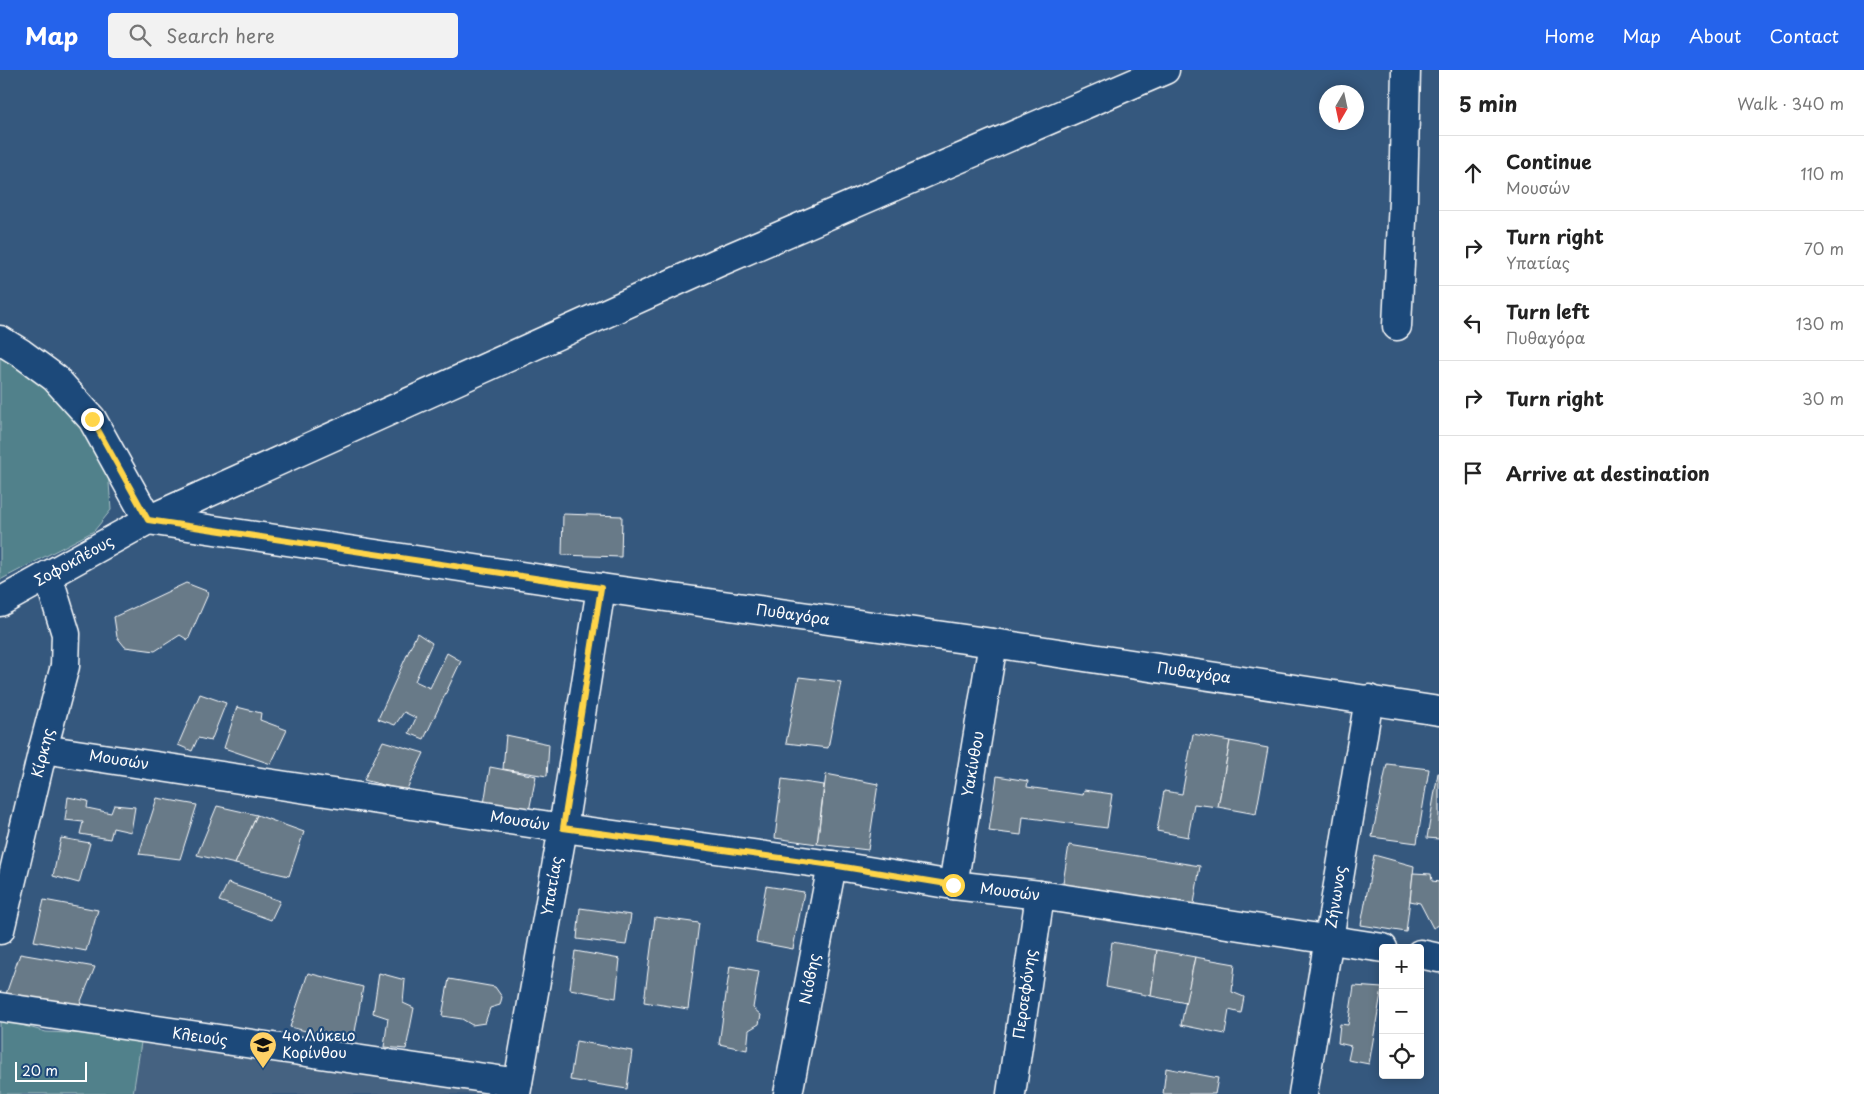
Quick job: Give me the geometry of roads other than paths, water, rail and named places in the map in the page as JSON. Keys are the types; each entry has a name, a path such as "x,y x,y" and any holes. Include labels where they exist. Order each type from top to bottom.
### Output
{"street":[{"name":"Σοφοκλέους","path":"0,602 148,520 708,267 1164,70"},
{"path":"1397,326 1403,200 1406,70"},
{"path":"0,340 55,378 92,419 148,520"},
{"name":"Πυθαγόρα","path":"148,520 601,588 993,643 1439,711"},
{"name":"Κίρκης","path":"0,930 43,749 65,666 66,634 48,576"},
{"name":"Υπατίας","path":"517,1089 563,828 601,588"},
{"name":"Υακίνθου","path":"953,885 993,643"},
{"name":"Ζήνωνος","path":"1303,1094 1369,699"},
{"name":"Μουσών","path":"43,749 563,828 832,865 953,885 1040,895 1329,938 1379,947"},
{"name":"Νιόβης","path":"788,1094 832,865"},
{"name":"Περσεφόνης","path":"1011,1094 1040,895"},
{"path":"1424,955 1439,958"},
{"name":"Κλειούς","path":"0,1008 517,1089"}],"place":[{"name":"4ο Λύκειο Κορίνθου","path":"263,1069"}]}
